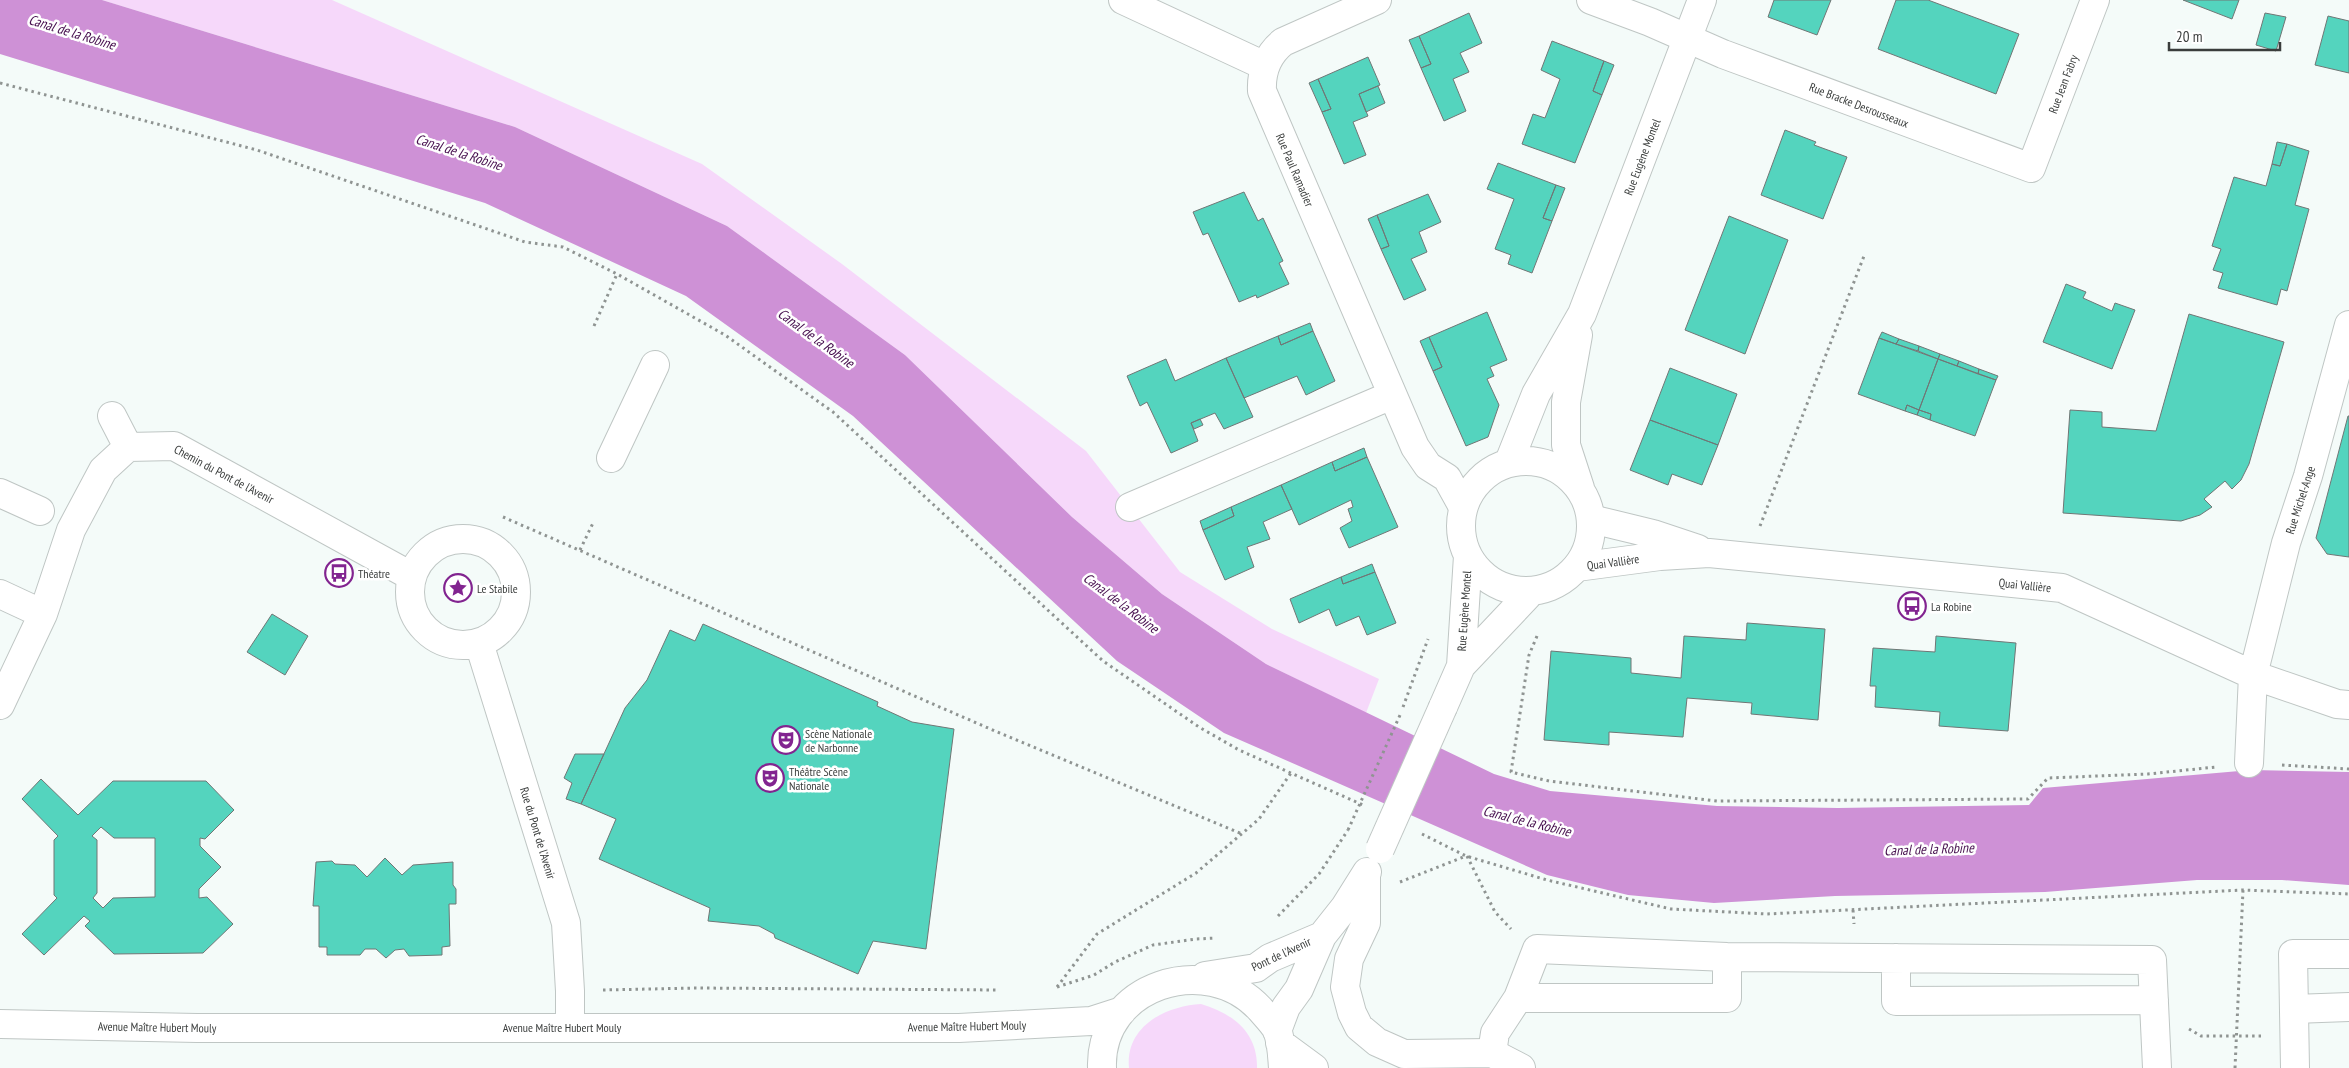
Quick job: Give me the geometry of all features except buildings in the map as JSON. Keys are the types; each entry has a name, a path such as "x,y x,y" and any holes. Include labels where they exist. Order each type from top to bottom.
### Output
{"street":[{"path":"1123,0 1265,66 1276,48 1291,37 1377,0"},
{"path":"1590,0 1688,38"},
{"name":"Rue Eugène Montel","path":"1509,462 1536,394 1582,314 1702,0"},
{"name":"Rue Jean Fabry","path":"2031,168 2095,0"},
{"name":"Rue Bracke Desrousseaux","path":"1688,38 1723,54 2031,168"},
{"name":"Rue Paul Ramadier","path":"1265,66 1262,83 1264,100 1415,448 1428,466 1447,478 1463,507"},
{"name":"Rue Eugène Montel","path":"1580,488 1566,446 1566,411 1582,314"},
{"name":"Rue Michel-Ange","path":"2249,763 2253,675 2286,543 2308,476 2349,325"},
{"path":"611,458 655,365"},
{"path":"1130,507 1392,395"},
{"path":"0,705 43,614 71,530 103,470 128,447 112,416"},
{"name":"Chemin du Pont de l'Avenir","path":"128,447 174,446 411,576"},
{"path":"1527,460 1545,463 1565,473 1580,488 1588,503 1591,519 1589,542 1578,567 1559,582 1532,591 1518,591 1491,582 1480,572 1468,556 1460,532 1463,507 1470,491 1482,478 1509,462 1527,460"},
{"path":"0,493 40,511"},
{"name":"Quai Vallière","path":"1591,519 1653,534 1709,553"},
{"path":"464,538 478,540 492,546 505,558 514,572 517,590 515,607 508,623 495,635 479,643 463,645 446,643 432,635 420,624 412,609 409,592 411,576 420,560 433,547 449,540 464,538"},
{"name":"Quai Vallière","path":"1578,567 1660,556 1709,553 2062,588 2253,675 2337,704 2349,705"},
{"name":"Rue Eugène Montel","path":"1461,666 1468,556"},
{"name":"Rue Eugène Montel","path":"1366,885 1461,666 1532,591"},
{"path":"0,594 43,614"},
{"name":"Rue du Pont de l'Avenir","path":"479,643 566,923 570,1026"},
{"path":"1322,936 1366,885"},
{"path":"1366,885 1366,923 1349,960 1345,976 1347,996 1359,1027 1377,1042 1404,1054 1492,1053 1521,1068"},
{"name":"Pont de l'Avenir","path":"1194,979 1256,968 1270,958 1322,936"},
{"name":"Pont de l'Avenir","path":"1280,1047 1286,1007 1299,989 1322,936"},
{"path":"1492,1053 1495,1033 1518,998 1538,948 1727,957 2152,960 2157,1068"},
{"path":"2295,1068 2293,954 2349,954"},
{"path":"1518,998 1727,998 1727,957"},
{"path":"1896,958 1896,1001 2154,1000"},
{"path":"1102,1068 1102,1059 1109,1033 1122,1011 1143,993 1168,982 1194,979 1218,982 1239,992 1257,1006 1280,1047 1314,1068"},
{"path":"2294,1009 2349,1007"},
{"name":"Avenue Maître Hubert Mouly","path":"0,1024 197,1028 570,1026 959,1028 1091,1021 1122,1011"}],"path":[{"path":"0,83 257,150 525,242 562,247 617,274 725,335 834,412 1103,661 1199,727 1240,750 1291,773 1259,819 1196,873 1097,934 1057,988"},
{"path":"1748,557 1864,256"},
{"path":"594,326 617,274"},
{"path":"503,517 986,728 1242,834"},
{"path":"580,550 593,522"},
{"path":"1529,655 1511,772 1549,781 1717,802 2028,799 2048,778 2148,774 2249,763 2349,769"},
{"path":"1274,920 1288,908 1319,874 1348,830 1403,708"},
{"path":"1466,856 1495,912 1505,924 1538,948"},
{"path":"1366,885 1466,856 1547,880 1671,909 1767,914 2243,890 2349,894"},
{"path":"2235,1068 2243,890"},
{"path":"1049,988 1057,988 1094,975 1115,962 1153,946 1196,939 1224,938"},
{"path":"570,991 696,988 1006,990"},
{"path":"2154,1000 2177,1023 2201,1036 2294,1037"}],"shaded area":[{"path":"102,0 332,0 702,164 842,264 1086,451 1180,572 1272,629 1379,679 1366,713 1266,664 1162,594 1072,517 905,355 727,226 515,127"},
{"path":"1201,1004 1233,1019 1248,1034 1256,1055 1257,1068 1129,1068 1130,1053 1134,1041 1150,1021 1174,1009"}],"water":[{"name":"Canal de la Robine","path":"0,0 102,0 515,127 727,226 905,355 1072,517 1162,594 1266,664 1494,774 1550,791 1717,806 1838,808 2029,805 2043,788 2251,770 2349,772 2349,885 2282,880 2197,880 2045,892 1835,896 1714,903 1628,895 1547,875 1224,733 1117,661 853,416 686,296 485,203 0,54"}],"place":[{"name":"Théatre","path":"339,573"},
{"name":"Le Stabile","path":"458,588"},
{"name":"La Robine","path":"1912,606"},
{"name":"Scène Nationale de Narbonne","path":"786,740"},
{"name":"Théâtre Scène Nationale","path":"770,778"}]}
